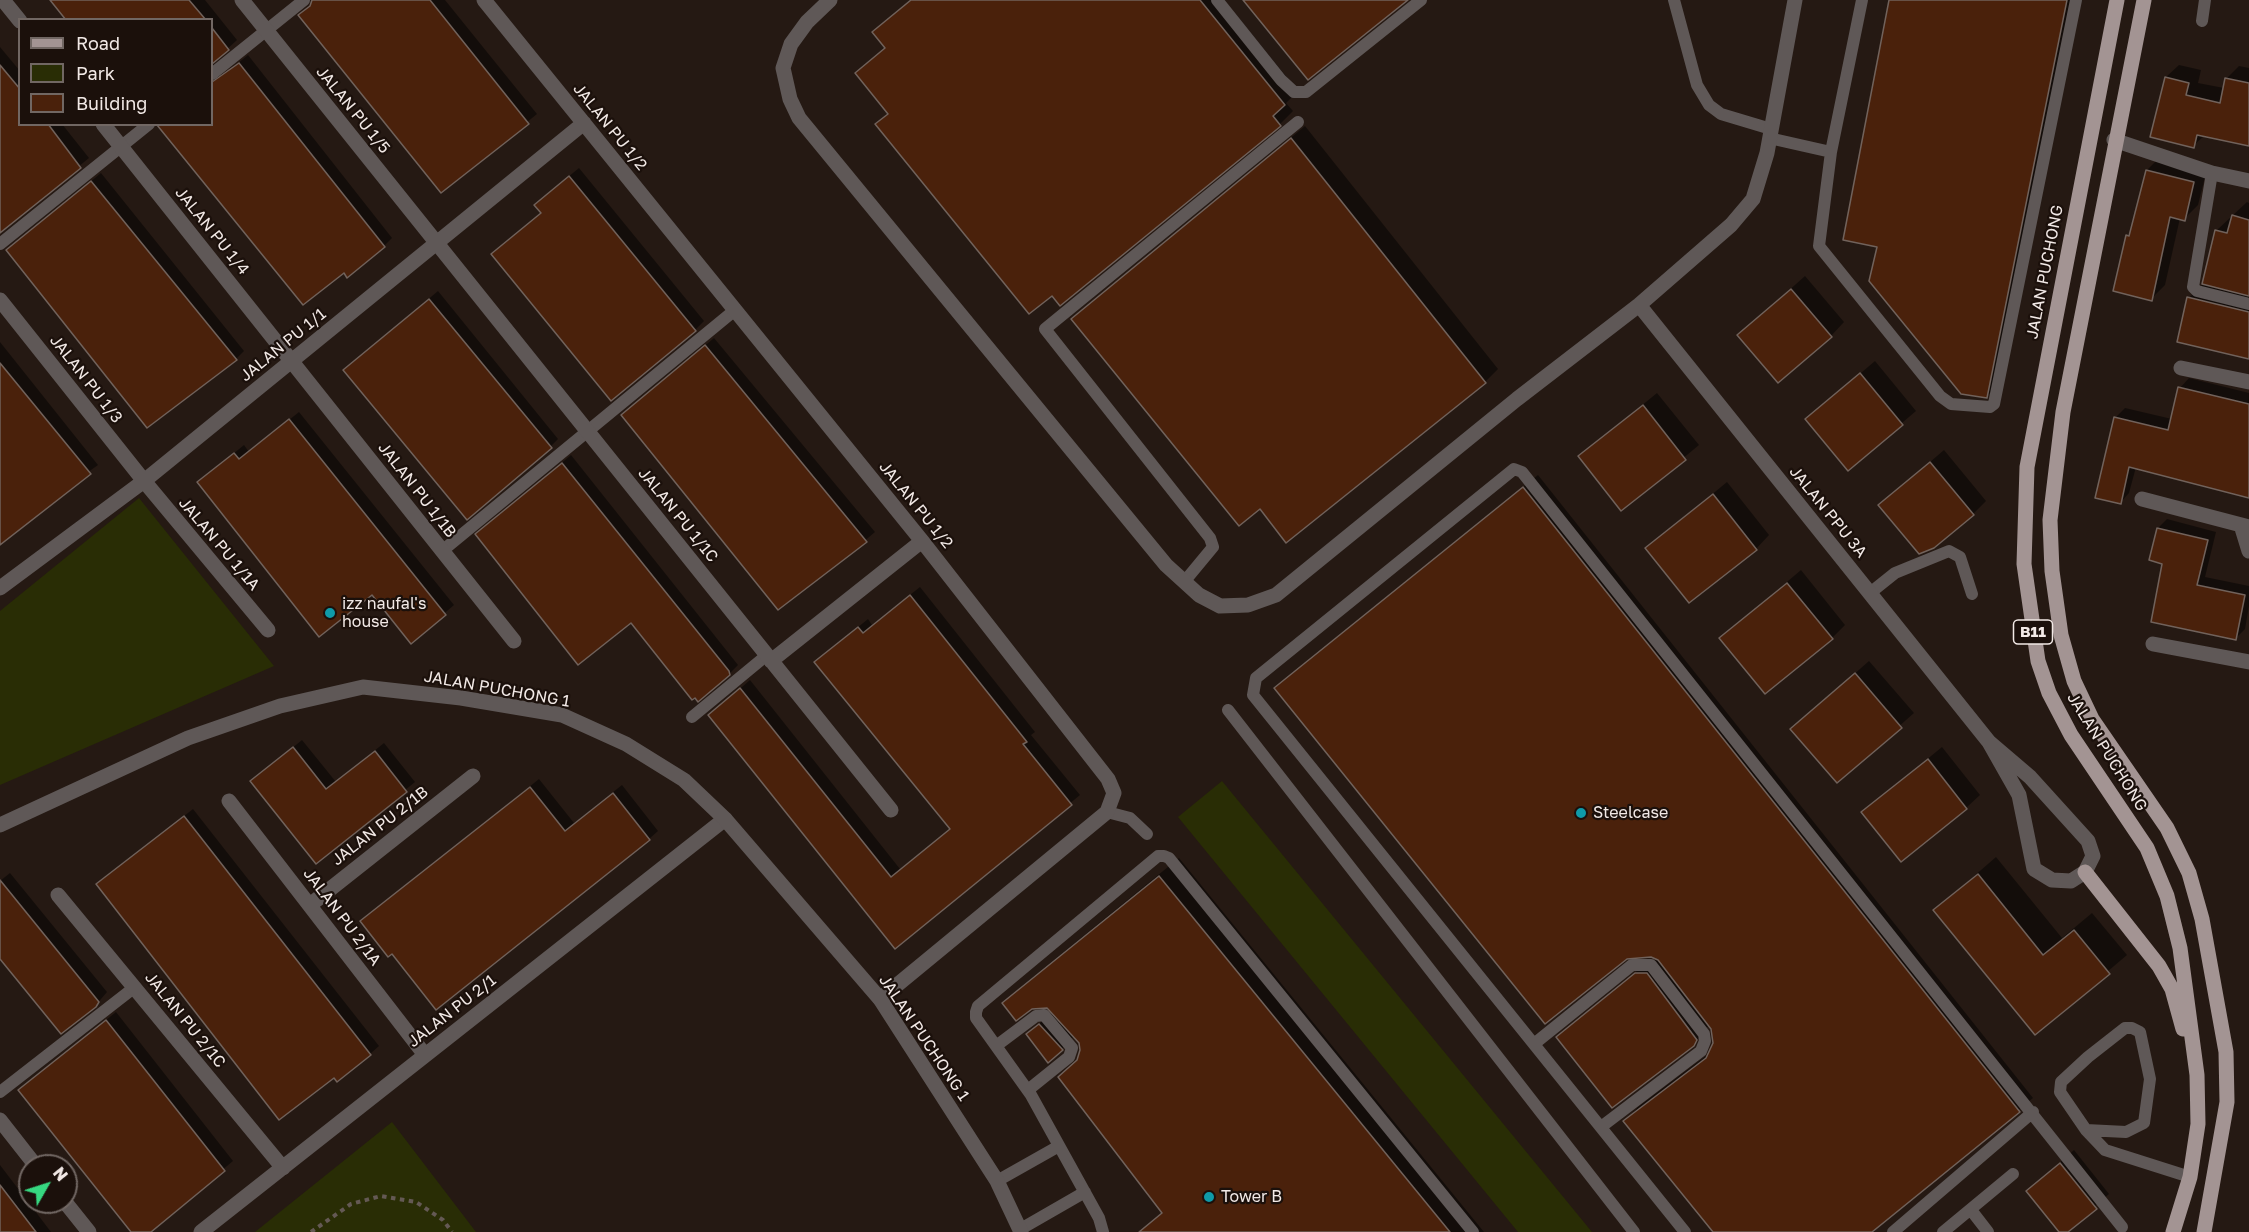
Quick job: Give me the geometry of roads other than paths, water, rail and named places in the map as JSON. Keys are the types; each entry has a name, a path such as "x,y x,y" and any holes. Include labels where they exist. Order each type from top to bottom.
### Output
{"main road":[{"name":"JALAN PUCHONG","path":"2117,0 2027,467 2024,564 2038,661 2049,693 2071,735 2147,848 2168,896 2180,948 2197,1075 2198,1124 2190,1177 2173,1232"},
{"name":"JALAN PUCHONG","path":"2144,0 2114,140 2055,464 2050,520 2052,571 2057,614 2074,681 2092,719 2167,828 2189,873 2202,919 2226,1052 2227,1102 2204,1232"},
{"path":"2085,872 2159,966 2172,989 2197,1075"}],"street":[{"path":"3,0 18,19"},
{"name":"JALAN PU 1/5","path":"242,0 436,243"},
{"name":"JALAN PU 1/2","path":"483,0 922,541 1108,779 1114,793 1107,812"},
{"path":"830,0 807,22 791,44 783,68 790,99 799,118 1166,565 1199,595 1220,606 1248,605 1276,595 1517,399 1640,305 1731,225 1753,199 1770,133 1795,0"},
{"name":"JALAN PU 1/1","path":"0,588 144,481 584,123"},
{"name":"JALAN PU 1/4","path":"105,126 292,361"},
{"path":"2114,140 2212,173 2249,181"},
{"name":"JALAN PU 1/1C","path":"436,243 891,810"},
{"name":"JALAN PU 1/3","path":"0,300 144,481"},
{"name":"JALAN PPU 3A","path":"1640,305 1989,742 2019,795 2034,869 2052,880 2071,881 2085,872 2093,856 2088,841 2031,777 1989,742"},
{"name":"JALAN PU 1/1B","path":"292,361 514,641"},
{"path":"2181,368 2249,382"},
{"name":"JALAN PU 1/1A","path":"144,481 268,630"},
{"path":"2142,499 2245,526 2249,551"},
{"path":"769,658 922,541"},
{"path":"2153,644 2249,662"},
{"name":"JALAN PUCHONG 1","path":"0,825 188,738 280,706 363,687 461,698 562,715 626,744 684,780 725,819 880,999 997,1181 1020,1231"},
{"name":"JALAN PU 2/1B","path":"310,905 473,776"},
{"name":"JALAN PU 2/1A","path":"230,801 425,1055"},
{"path":"880,999 1107,812"},
{"name":"JALAN PU 2/1","path":"201,1232 725,819"},
{"name":"JALAN PU 2/1C","path":"58,895 283,1168"},
{"path":"0,1120 27,1154"},
{"path":"75,1214 89,1232"}],"lane":[{"path":"213,73 304,0"},
{"path":"1217,0 1281,80 1294,92 1306,92 1421,0"},
{"path":"1674,0 1697,85 1708,105 1721,114 1831,153"},
{"path":"1862,0 1831,153 1819,246 1940,396 1951,404 1990,407 1994,404 2076,0"},
{"path":"2202,21 2205,0"},
{"path":"1184,582 1213,547 1210,538 1045,329 1299,122"},
{"path":"0,244 147,126"},
{"path":"2212,173 2193,287 2197,291 2249,304"},
{"path":"442,550 735,310"},
{"path":"1685,1232 1253,695 1256,678 1514,469 1522,472 2033,1112 2122,1227"},
{"path":"1870,593 1895,573 1949,551 1960,557 1972,594"},
{"path":"692,717 769,658"},
{"path":"1228,710 1634,1232"},
{"path":"1107,812 1130,818 1147,834"},
{"path":"1103,1232 1100,1218 1028,1090 976,1018 978,1006 1158,856 1164,856 1169,858 1473,1232"},
{"path":"1534,1044 1632,965 1651,965 1704,1034 1705,1041 1701,1051 1601,1127"},
{"path":"0,1092 135,987"},
{"path":"996,1046 1036,1016 1044,1015 1072,1048 1069,1057 1028,1090"},
{"path":"2086,1131 2126,1132 2144,1123 2150,1079 2140,1032 2126,1028 2061,1082 2060,1092 2086,1131 2105,1150 2190,1177"},
{"path":"1893,1232 2033,1112"},
{"path":"997,1181 1059,1146"},
{"path":"1943,1232 2013,1174"},
{"path":"1020,1231 1085,1192"},
{"path":"1971,1210 1987,1232"}],"place":[{"name":"izz naufal's house","path":"330,613"},
{"name":"Steelcase","path":"1581,813"},
{"name":"Tower B","path":"1209,1197"}]}
